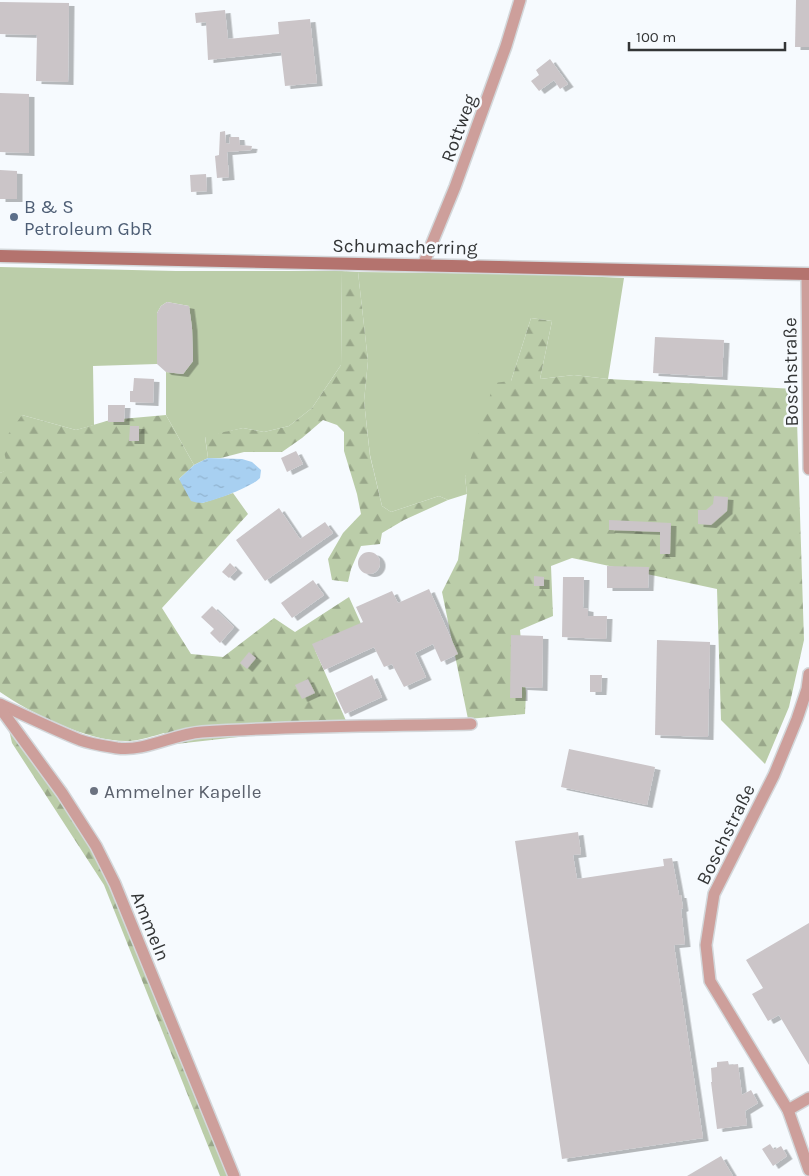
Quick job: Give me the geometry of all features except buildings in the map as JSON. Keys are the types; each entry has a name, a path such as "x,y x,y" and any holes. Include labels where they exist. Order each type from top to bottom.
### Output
{"main road":[{"name":"Schumacherring","path":"0,256 808,274"}],"street":[{"name":"Rottweg","path":"423,266 456,187 506,46 520,0"},
{"name":"Boschstraße","path":"808,274 809,469"},
{"name":"Boschstraße","path":"809,674 807,689 797,719 774,775 714,894 706,945 710,980 788,1110 809,1170"},
{"path":"0,704 79,740 119,748 148,745 177,736 199,732 471,724"},
{"name":"Ammeln","path":"0,708 62,793 96,846 115,884 234,1176"},
{"path":"788,1110 809,1098"}],"green space":[{"path":"0,267 176,271 342,271 341,365 312,408 289,426 264,432 243,428 205,437 208,458 194,465 166,415 166,372 183,374 193,361 189,306 167,302 161,306 157,313 157,364 93,366 94,425 76,430 22,415 8,470 0,473"},
{"path":"342,271 358,272 368,361 364,401 370,456 382,506 391,512 439,496 448,500 404,520 382,533 380,544 361,546 351,569 348,582 332,580 328,559 343,533 361,514 344,451 344,432 337,425 323,420 282,452 244,452 221,458 208,458 205,436 243,428 264,432 289,426 312,408 341,365"},
{"path":"358,272 536,274 624,278 608,379 574,375 540,379 552,321 531,318 511,381 465,477 467,494 448,500 439,496 391,512 382,506 370,455 364,401 368,361"},
{"path":"531,318 552,321 540,379 574,375 608,379 796,389 804,640 789,707 765,764 721,720 717,589 572,558 551,566 553,616 520,630 526,693 525,714 468,719 442,592 458,560 467,494 465,477 494,383 511,381"},
{"path":"22,415 76,430 110,420 166,415 194,465 179,479 202,503 233,493 248,514 162,608 191,654 223,657 274,618 295,632 349,597 362,626 315,650 351,732 265,734 176,744 164,733 130,741 115,740 62,726 13,701 0,692 0,473 8,469 2,443"},
{"path":"7,721 57,793 112,885 233,1176 220,1176 104,885 12,743"}],"water":[{"path":"208,458 242,459 252,462 261,470 260,478 256,482 215,500 202,503 191,501 179,479 194,465"}],"place":[{"name":"B & S Petroleum GbR","path":"14,217"},
{"name":"Ammelner Kapelle","path":"94,791"}]}
